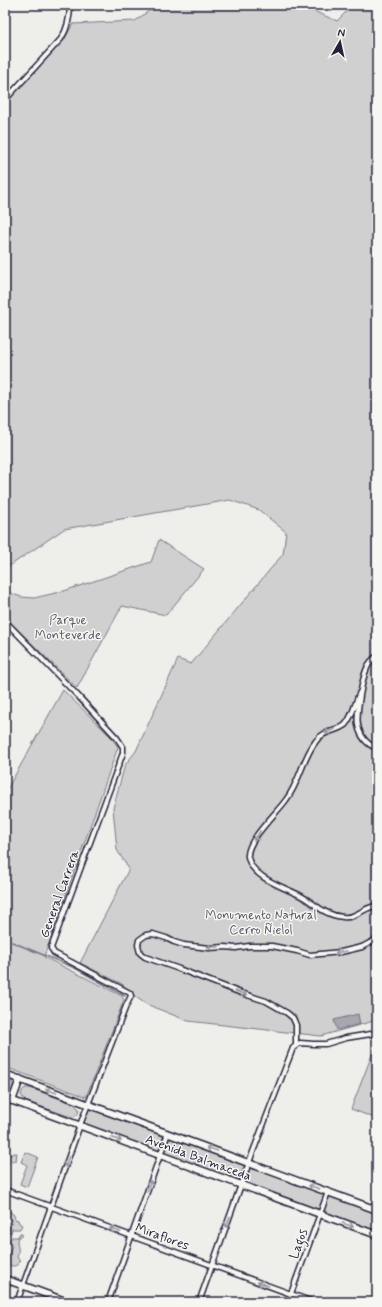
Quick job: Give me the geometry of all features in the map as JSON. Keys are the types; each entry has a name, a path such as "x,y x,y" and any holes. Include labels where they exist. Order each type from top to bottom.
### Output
{"main road":[{"name":"Avenida Balmaceda","path":"5,1074 377,1210"},
{"path":"12,1100 20,1079"},
{"name":"Avenida Balmaceda","path":"5,1098 377,1235"},
{"path":"5,1279 68,1302"}],"street":[{"path":"5,100 62,39 69,22 70,5"},
{"name":"General Carrera","path":"5,622 79,697 117,738 122,747 123,753 52,946 52,951 77,966 118,986 130,993 131,996 80,1125 17,1302"},
{"path":"377,656 373,658 366,670 360,692 350,717 344,725 320,736 315,742 305,760 294,789 287,800 262,829 249,849 248,858 250,864 259,875 273,883 299,894 319,909 330,914 345,918 356,915 373,906 377,906"},
{"path":"360,692 358,724 363,738 377,748"},
{"path":"198,1302 249,1163 292,1051 296,1045 296,1027 291,1016 266,1001 145,957 140,953 138,945 139,940 146,935 153,934 184,946 236,948 249,946 272,946 297,951 310,956 341,952 362,947 377,938"},
{"path":"296,1045 300,1043 326,1044 346,1038 377,1033"},
{"path":"108,1302 168,1133"},
{"name":"Miraflores","path":"5,1190 313,1302"},
{"name":"Lagos","path":"288,1302 328,1192"}],"green space":[{"name":"Monumento Natural Cerro Ñielol","path":"157,5 299,5 337,21 353,5 377,5 377,1020 321,1036 188,1021 146,1004 122,984 80,963 129,869 117,850 113,808 125,765 136,751 178,659 191,664 283,554 286,532 259,510 230,500 64,529 5,569 5,102 65,38 73,24 135,21"},
{"name":"Parque Monteverde","path":"159,540 204,569 166,615 122,606 77,688 5,617 5,591 21,597 34,598 64,591 151,562"},
{"path":"63,690 111,737 118,747 44,957 122,996 124,1000 86,1097 5,1067 5,793"},
{"path":"377,1044 377,1119 351,1109"},
{"path":"5,1079 12,1081 13,1086 11,1092 7,1094 5,1094"},
{"path":"25,1088 30,1088 74,1104 79,1109 78,1114 71,1117 25,1101 21,1095"},
{"path":"90,1107 165,1135 158,1153 83,1124"},
{"path":"170,1137 245,1165 239,1181 163,1155"},
{"path":"25,1152 38,1157 27,1187 20,1184 27,1165 21,1162"},
{"path":"17,1153 16,1161 10,1161 8,1164 5,1163 5,1154 10,1155"},
{"path":"250,1167 325,1194 318,1211 245,1183"},
{"path":"330,1195 377,1212 377,1233 323,1213"},
{"path":"7,1209 22,1225 20,1229 12,1229 11,1233 9,1232 10,1227 5,1225 5,1221 9,1224 13,1223 6,1216 5,1212"},
{"path":"12,1237 18,1237 17,1257 20,1261 17,1265 11,1266 6,1262 12,1246 9,1241"}],"shaded area":[{"path":"358,1014 360,1024 337,1030 334,1020"}],"waterway":[{"path":"12,942 75,968 125,996"}]}
